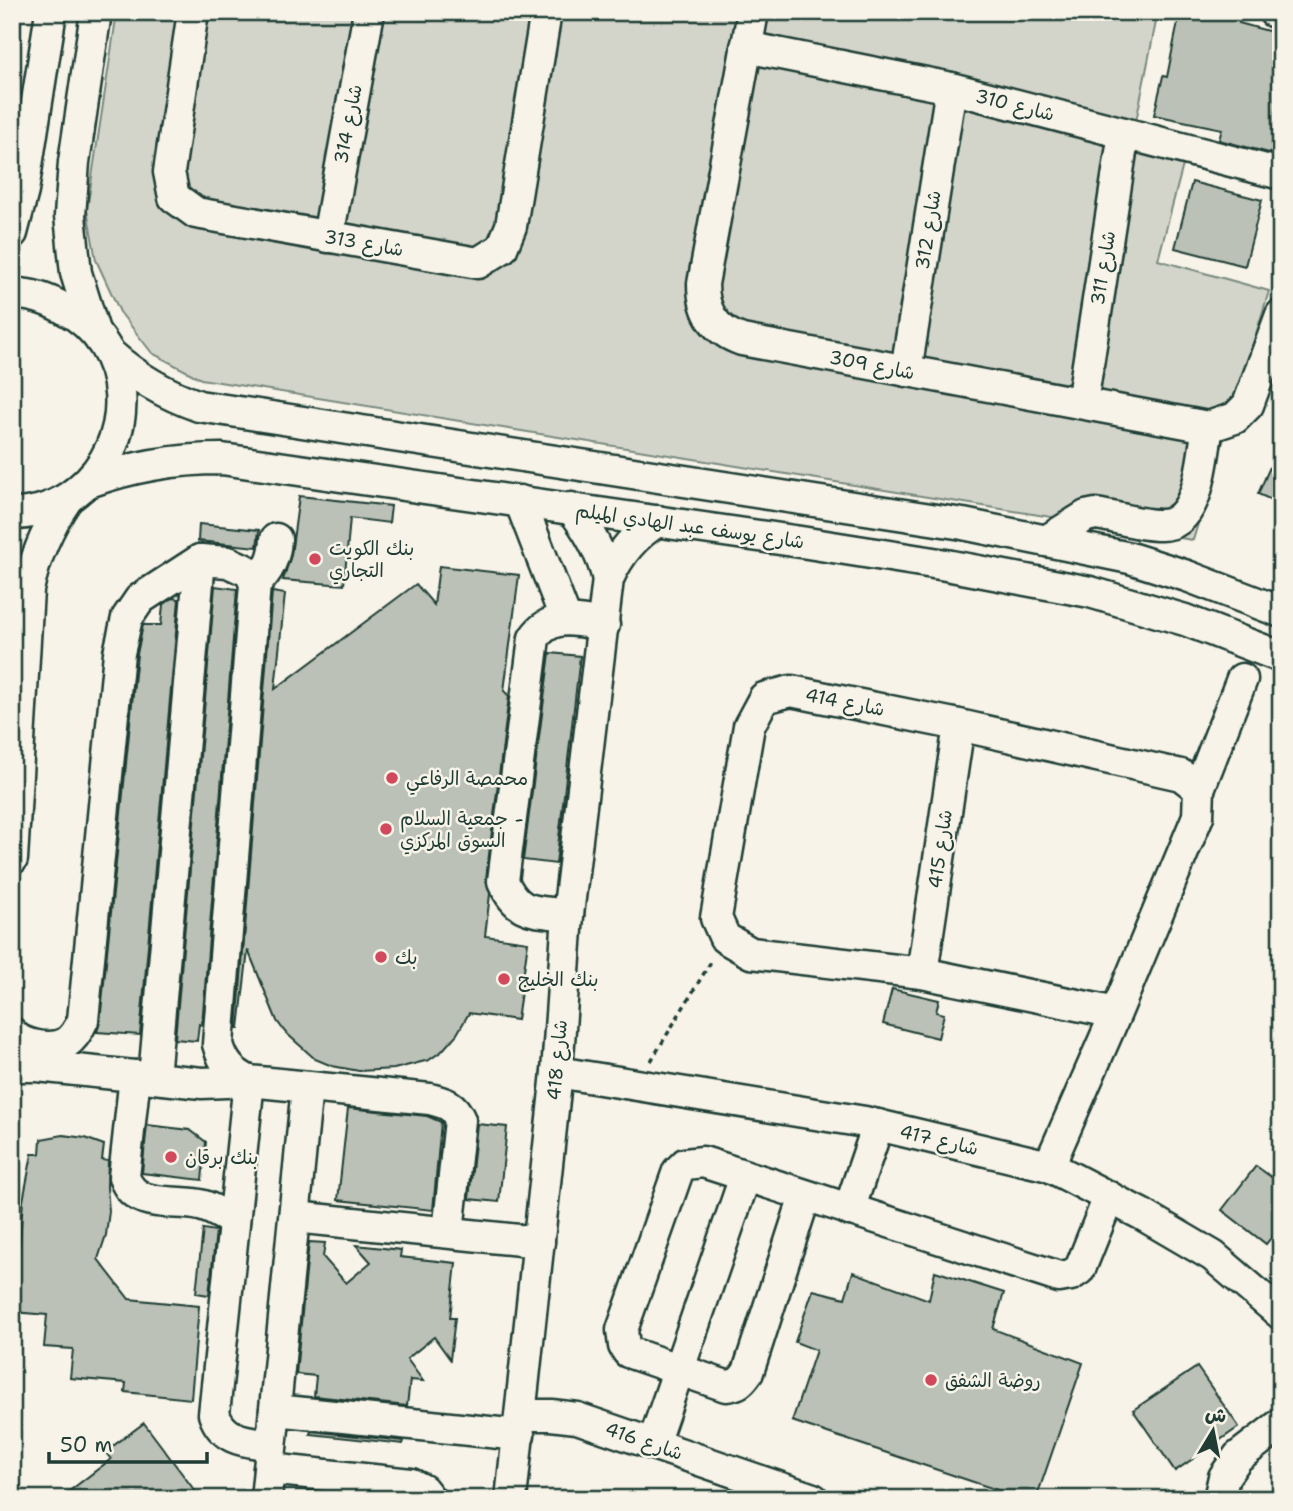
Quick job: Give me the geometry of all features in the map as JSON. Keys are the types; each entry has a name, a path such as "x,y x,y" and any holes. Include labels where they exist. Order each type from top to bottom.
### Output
{"street":[{"path":"12,233 23,191 51,12"},
{"path":"12,859 16,711 31,574 45,537 78,490 106,460 117,435 121,408 119,380 79,283 72,243 71,188 96,12"},
{"name":"شارع 313","path":"193,12 169,172 174,197 196,213 478,264 502,248 511,226 546,12"},
{"name":"شارع 314","path":"328,237 369,12"},
{"name":"شارع 309","path":"753,12 703,284 706,309 720,329 743,340 1208,427"},
{"path":"1274,12 1281,14"},
{"name":"شارع 310","path":"746,47 951,88 1281,174"},
{"name":"شارع 312","path":"906,371 951,88"},
{"path":"37,103 57,114 82,111"},
{"name":"شارع 311","path":"1082,403 1124,133"},
{"path":"12,294 49,300 73,313 130,371 175,397 225,411 963,524 1106,552 1187,576 1281,612"},
{"path":"1046,541 1086,516 1097,514 1162,525 1176,522 1187,513 1194,501 1208,427 1235,418 1248,404 1281,315"},
{"name":"شارع يوسف عبد الهادي الميلم","path":"12,514 45,509 78,490 127,470 165,462 222,459 946,565 1090,592 1185,620 1281,657"},
{"path":"520,501 566,620"},
{"name":"شارع 418","path":"571,508 590,534 608,579"},
{"name":"شارع 418","path":"511,1499 557,1072 568,915 608,579 628,546 658,521"},
{"path":"255,584 274,559 276,539"},
{"path":"1090,592 1102,583 1105,576 1108,568 1106,552"},
{"path":"200,560 124,1177 127,1187 147,1200 202,1205 234,1222"},
{"path":"12,1033 16,1039 30,1044 52,1046 66,1043 77,1032 83,1020 119,653 127,618 140,598 200,560 228,562 250,572 255,584 217,1034 225,1063 232,1071 249,1081"},
{"path":"1126,602 1135,580 1146,575 1281,620"},
{"path":"568,915 526,909 514,902 503,881 534,638 542,626 566,620 604,625"},
{"path":"1049,1166 1198,816 1199,789 1242,679"},
{"name":"شارع 414","path":"725,938 716,918 749,726 764,698 791,691 958,725 1181,775 1199,789"},
{"name":"شارع 415","path":"922,973 958,725"},
{"path":"725,938 751,953 922,973 1116,1013"},
{"path":"83,1020 100,1059 135,1076"},
{"path":"185,1081 202,1065 217,1034"},
{"path":"12,1069 18,1066 37,1066 219,1084 249,1081 447,1103 456,1110 460,1120 448,1232"},
{"name":"شارع 417","path":"557,1072 878,1125 1049,1166 1213,1256 1281,1314"},
{"path":"249,1081 214,1414 218,1426 229,1435 246,1441 269,1471 411,1484 423,1490 430,1499"},
{"path":"269,1471 307,1087"},
{"path":"849,1210 878,1125"},
{"path":"805,1196 748,1372 742,1381 737,1385 726,1386 628,1352 624,1346 622,1330 678,1171 685,1164 703,1162 1059,1277 1071,1275 1080,1269 1109,1197"},
{"path":"653,1444 745,1177"},
{"path":"295,1217 539,1242"},
{"name":"شارع 416","path":"275,1410 520,1425 551,1415 577,1418 653,1444 761,1490 813,1499"},
{"path":"1219,1499 1224,1477 1238,1457 1281,1423"}],"path":[{"path":"637,1084 725,938"}],"shaded area":[{"path":"117,12 1158,12 1130,151 1183,165 1158,260 1269,291 1193,540 201,379 152,353 120,312 96,260 87,210"}],"building":[{"path":"1180,12 1212,12 1240,18 1239,23 1279,34 1273,56 1281,58 1281,156 1219,140 1222,129 1154,115 1163,76 1167,77"},
{"path":"1192,182 1262,200 1245,266 1175,248"},
{"path":"1281,442 1281,504 1258,494"},
{"path":"299,496 391,506 389,523 350,518 344,585 283,580 291,555"},
{"path":"199,524 259,530 257,547 198,541"},
{"name":"جمعية السلام - السوق المركزي","path":"439,566 519,575 504,691 509,696 486,879 490,894 485,936 528,942 517,1020 469,1013 457,1034 442,1051 429,1060 394,1069 359,1071 332,1066 315,1059 285,1032 277,1021 248,950 237,1028 272,592 285,594 275,689 416,584 434,605"},
{"path":"215,586 237,589 202,1025 199,1024 197,1041 175,1039"},
{"path":"173,598 179,599 140,1035 97,1032 137,654 143,625 161,625 163,605"},
{"path":"550,653 580,656 556,864 523,860"},
{"path":"892,989 939,1000 936,1012 944,1014 938,1038 883,1024"},
{"path":"348,1108 427,1116 441,1122 433,1210 338,1200"},
{"path":"477,1124 507,1127 499,1202 469,1199"},
{"name":"بنك برقان","path":"147,1125 190,1130 206,1142 202,1180 142,1173"},
{"path":"63,1135 85,1138 104,1145 102,1160 108,1161 109,1211 106,1235 98,1259 129,1299 199,1306 191,1399 125,1392 126,1383 70,1378 73,1349 44,1347 47,1315 14,1312 23,1201 32,1154 40,1154 41,1139"},
{"path":"1256,1166 1281,1184 1281,1225 1266,1244 1222,1210"},
{"path":"203,1229 216,1231 209,1295 196,1293"},
{"path":"309,1242 325,1243 323,1257 346,1283 371,1262 356,1245 401,1250 400,1257 456,1263 450,1318 455,1318 450,1359 434,1337 407,1359 423,1381 410,1380 407,1406 314,1396 316,1376 296,1374"},
{"name":"روضة الشفق","path":"935,1271 1004,1293 993,1329 1083,1363 1036,1499 1024,1499 792,1421 816,1350 795,1342 813,1290 845,1298 853,1272 929,1300"},
{"path":"1197,1367 1239,1427 1175,1471 1133,1410"},
{"path":"144,1423 201,1499 59,1499 111,1459 105,1452"},
{"path":"311,1431 404,1441 403,1444 310,1434"}],"place":[{"name":"بنك الكويت التجاري","path":"315,559"},
{"name":"محمصة الرفاعي","path":"392,778"},
{"name":"جمعية السلام - السوق المركزي","path":"386,829"},
{"name":"بك","path":"381,957"},
{"name":"بنك الخليج","path":"504,979"},
{"name":"بنك برقان","path":"171,1157"},
{"name":"روضة الشفق","path":"931,1380"}]}
